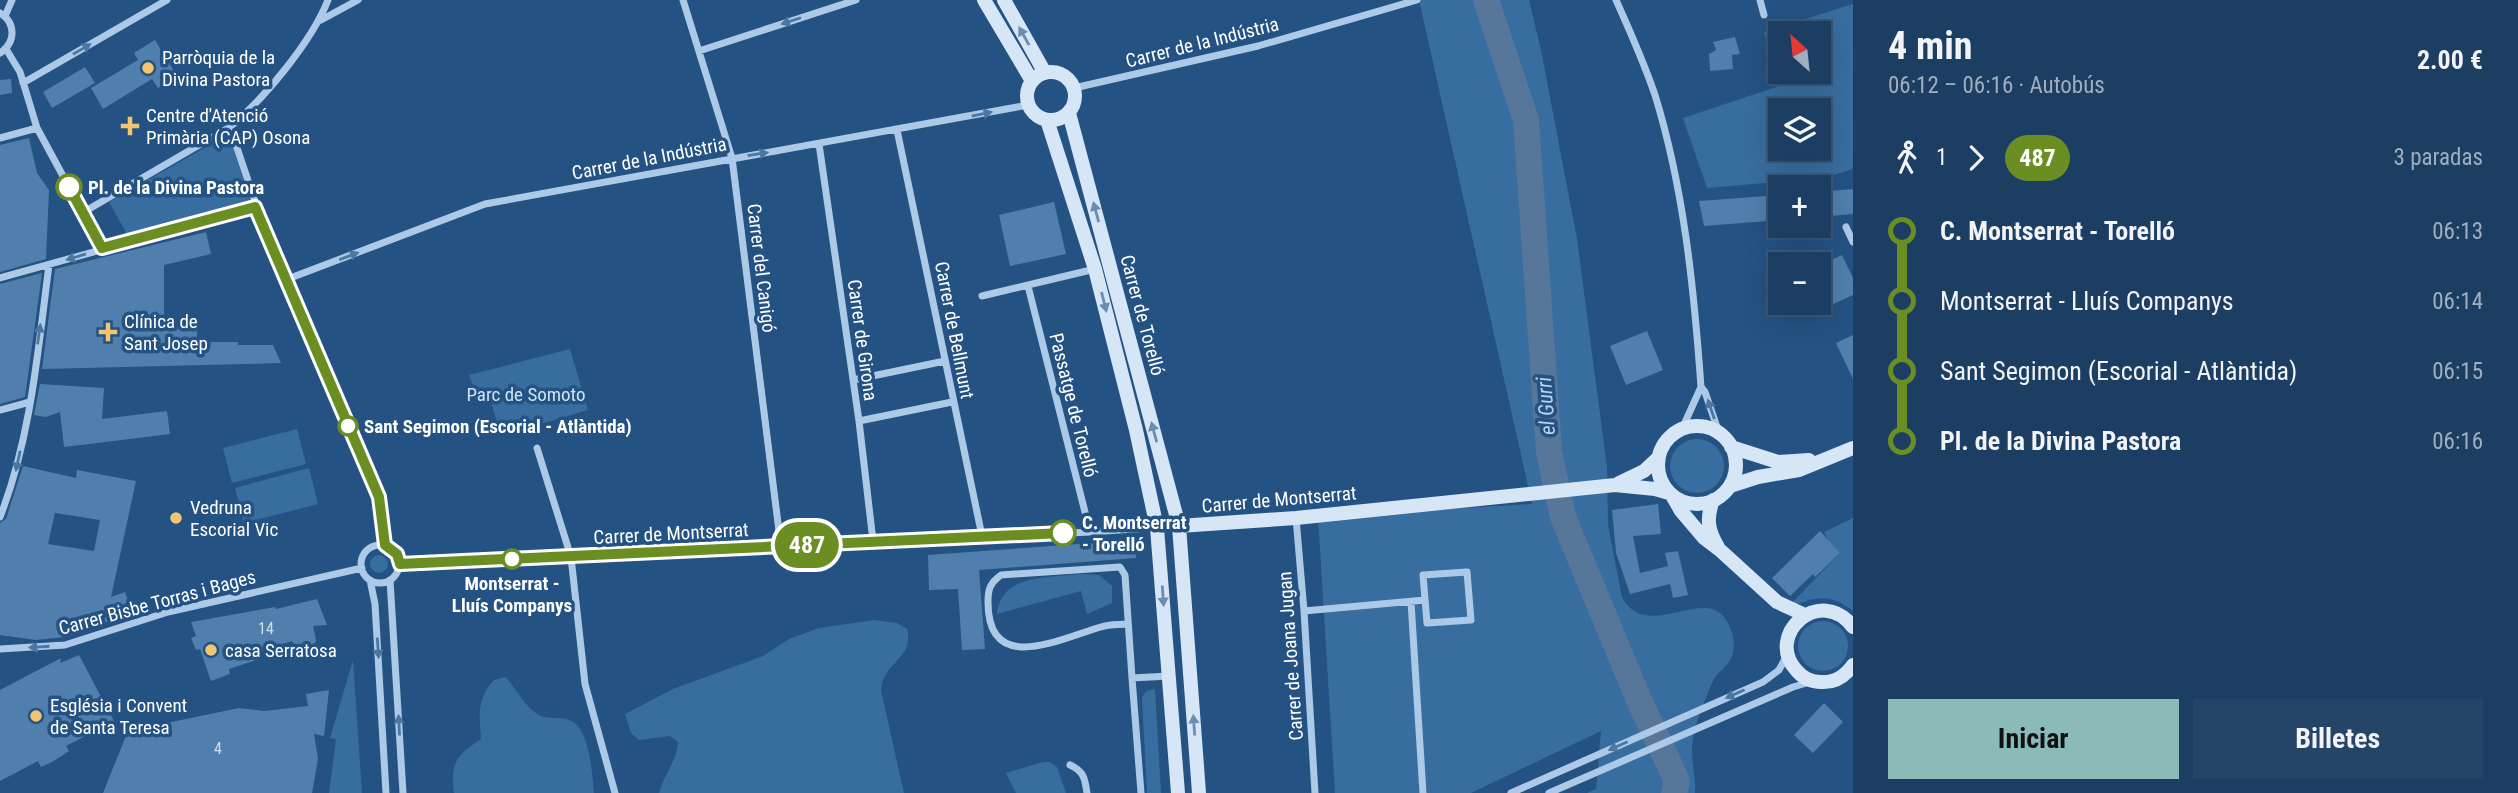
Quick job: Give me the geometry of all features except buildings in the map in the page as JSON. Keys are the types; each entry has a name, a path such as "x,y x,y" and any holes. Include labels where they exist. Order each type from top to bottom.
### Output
{"street":[{"path":"12,0 3,14 11,25 12,39 3,51 20,72 37,128 102,248"},
{"path":"23,83 167,0"},
{"path":"82,213 230,127 283,71 320,20 328,0"},
{"path":"340,0 350,6"},
{"path":"320,20 358,0"},
{"name":"Carrer del Canigó","path":"683,0 733,158 781,547"},
{"path":"699,51 856,0"},
{"path":"984,0 1039,77"},
{"path":"1004,0 1039,77"},
{"name":"Carrer de la Indústria","path":"1074,88 1258,46 1417,0"},
{"path":"1616,0 1655,95 1668,145 1690,265 1701,387 1719,433 1731,447 1736,466 1730,486"},
{"path":"1760,0 1764,15"},
{"path":"1063,75 1074,88 1076,101 1069,113 1059,120 1047,120 1036,115 1028,105 1027,93 1039,77 1063,75"},
{"name":"Carrer de la Indústria","path":"285,280 485,204 1028,105"},
{"name":"Carrer de Torelló","path":"1069,113 1179,526 1199,793"},
{"name":"Carrer de Torelló","path":"1047,120 1096,269 1157,528 1178,793"},
{"path":"230,127 256,199 255,207 379,497 385,545"},
{"path":"0,138 37,128"},
{"name":"Carrer de Bellmunt","path":"897,130 982,536"},
{"name":"Carrer de Girona","path":"819,144 859,421 873,541"},
{"path":"0,278 255,207"},
{"path":"1846,227 1853,242"},
{"path":"0,517 13,483 30,402 49,265"},
{"path":"982,296 1096,269"},
{"name":"Passatge de Torelló","path":"1028,286 1090,532"},
{"path":"853,380 945,360"},
{"path":"1701,387 1682,429 1667,440 1659,457 1659,477 1681,512 1704,538 1776,602 1805,615"},
{"path":"0,410 30,402"},
{"path":"859,421 953,402"},
{"path":"1682,429 1701,427 1719,433"},
{"path":"1731,447 1778,462 1825,459"},
{"path":"537,448 571,557 585,684 614,793"},
{"path":"1671,495 1694,504 1713,500 1730,486 1758,477 1799,470 1853,448"},
{"name":"Carrer de Montserrat","path":"1612,485 1644,471 1659,457"},
{"name":"Carrer de Montserrat","path":"400,564 1157,528 1296,517 1612,485 1655,489 1671,495"},
{"path":"1713,500 1708,527 1721,551"},
{"name":"Carrer de Joana Jugan","path":"1296,517 1315,793"},
{"path":"370,580 380,583 390,580 397,573 400,564 397,554 385,545 372,546 365,552 362,568 370,580 375,604 386,793"},
{"path":"1128,624 1104,626 1040,647 1021,648 1009,645 997,637 991,626 988,591 992,581 1001,575 1120,567 1125,575 1141,793"},
{"name":"Carrer Bisbe Torras i Bages","path":"0,649 65,645 168,612 362,568"},
{"path":"1467,572 1471,620 1427,624 1425,600 1423,575 1467,572"},
{"path":"390,580 403,793"},
{"path":"1304,611 1425,600"},
{"path":"1411,601 1423,793"},
{"path":"1511,793 1763,682 1779,670 1788,654 1789,633 1776,602"},
{"path":"1789,633 1796,622 1816,611 1842,616 1853,627"},
{"path":"1788,654 1795,669 1804,677 1815,681"},
{"path":"1549,793 1793,688 1815,681 1847,679 1853,666"},
{"path":"1132,678 1169,676"},
{"path":"1070,765 1079,769 1085,779 1087,793"}],"green space":[{"path":"1419,0 1529,0 1577,239 1607,467 1608,525 1622,597 1632,610 1645,615 1702,608 1714,610 1727,620 1731,629 1734,649 1731,658 1712,683 1694,733 1692,750 1695,793 1587,793 1596,789 1601,731 1471,793 1335,793 1318,517 1532,504"},
{"path":"1853,4 1853,169 1831,176 1768,175 1768,183 1707,188 1683,118 1779,86 1831,84 1831,21 1799,21"},
{"path":"1768,31 1768,46 1764,32"},
{"path":"229,134 251,203 127,234 109,202"},
{"name":"Parc de Somoto","path":"570,349 588,410 501,436 489,395 477,398 469,375"},
{"path":"297,429 306,464 232,483 223,448"},
{"path":"1702,439 1712,443 1720,451 1724,466 1720,481 1712,489 1692,493 1682,489 1674,481 1670,461 1674,451 1682,443"},
{"path":"309,468 318,504 244,523 235,488"},
{"path":"1853,518 1853,611 1840,602 1825,598 1791,604 1840,553 1824,532"},
{"path":"379,555 385,558 388,564 385,570 379,573 373,570 370,564 373,558"},
{"path":"1079,574 1099,575 1112,586 1112,603 1087,614 1081,591 997,614 1000,601 1007,591 1016,585 1028,580"},
{"path":"874,620 897,623 907,629 907,647 887,672 881,690 904,793 659,793 678,742 670,736 639,740 631,733 625,714 673,689 763,656 789,639 819,628"},
{"path":"1823,621 1840,629 1848,646 1840,663 1823,671 1806,663 1798,646 1806,629"},
{"path":"353,660 362,793 329,793 336,739 330,738"},
{"path":"506,677 524,702 537,714 569,720 576,724 589,752 594,793 454,793 453,774 457,760 481,739 480,715 485,693 494,680"},
{"path":"1155,689 1161,793 1147,793 1142,698 1146,691"},
{"path":"1050,762 1057,767 1066,793 1016,793 1006,773"}],"waterway":[{"name":"el Gurri","path":"1486,0 1526,120 1549,452 1563,517 1639,700 1677,781 1674,793"}],"bus line":[{"name":"487","path":"69,187 102,248 255,207 379,497 385,545 397,554 400,564 1063,533"}],"place":[{"name":"Parròquia de la Divina Pastora","path":"148,68"},
{"name":"Centre d'Atenció Primària (CAP) Osona","path":"130,126"},
{"name":"Pl. de la Divina Pastora","path":"69,187"},
{"name":"Clínica de Sant Josep","path":"108,332"},
{"name":"Sant Segimon (Escorial - Atlàntida)","path":"348,426"},
{"name":"Vedruna Escorial Vic","path":"176,518"},
{"name":"C. Montserrat - Torelló","path":"1063,533"},
{"name":"Montserrat - Lluís Companys","path":"512,559"},
{"name":"casa Serratosa","path":"211,650"},
{"name":"Església i Convent de Santa Teresa","path":"36,716"}]}
